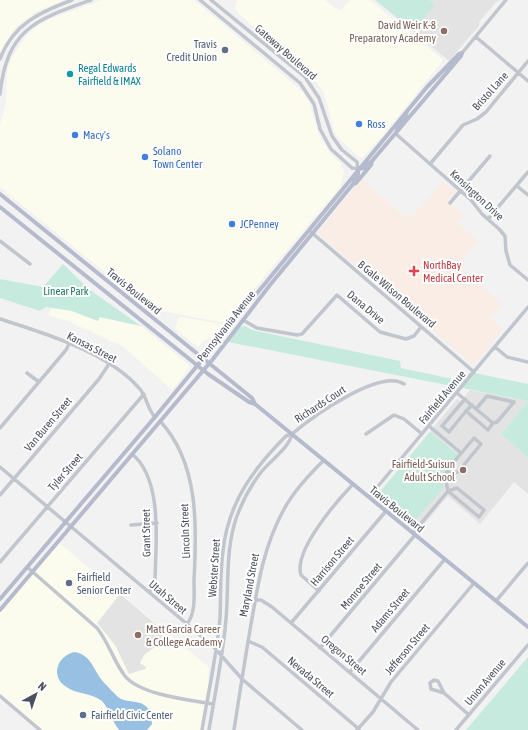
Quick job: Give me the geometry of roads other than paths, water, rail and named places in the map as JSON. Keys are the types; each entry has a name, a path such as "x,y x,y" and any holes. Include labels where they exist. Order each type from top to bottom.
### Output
{"main road":[{"name":"Pennsylvania Avenue","path":"0,599 155,417 427,86 458,54 462,53"},
{"name":"Pennsylvania Avenue","path":"0,610 203,370 312,234 371,165 372,161 462,53"},
{"path":"388,134 396,134 396,129 406,116 407,110"},
{"path":"354,184 358,174 358,169 364,168 372,161"},
{"name":"Travis Boulevard","path":"0,194 203,357 252,398 255,404"},
{"name":"Travis Boulevard","path":"0,207 203,370 249,402 255,404 528,627"}],"street":[{"path":"0,59 13,34 27,21 43,11 72,0"},
{"path":"0,94 6,61 13,46 23,32 45,17 91,0"},
{"name":"Gateway Boulevard","path":"200,0 300,83 314,104 320,129 331,149 352,168 358,169 357,162 342,150 332,136 319,98 305,77 211,0"},
{"name":"Pennsylvania Avenue","path":"462,53 506,0"},
{"path":"476,37 528,81"},
{"name":"Bristol Lane","path":"430,164 463,125 482,116 528,61"},
{"name":"Kensington Drive","path":"396,134 460,191 505,236 506,251 510,265 528,280"},
{"path":"450,203 490,156"},
{"path":"488,219 528,172"},
{"path":"517,186 528,195"},
{"name":"B Gale Wilson Boulevard","path":"308,230 474,372"},
{"path":"0,240 30,264"},
{"name":"Dana Drive","path":"243,320 257,328 297,335 302,334 337,295 380,332 406,339 412,337 421,327"},
{"name":"Fairfield Avenue","path":"369,497 528,307"},
{"name":"Kansas Street","path":"0,320 69,344 108,364 131,380 144,394 150,412 155,417"},
{"path":"0,428 66,350 69,344"},
{"path":"495,347 507,357 528,362"},
{"name":"Van Buren Street","path":"0,495 99,379 108,364"},
{"path":"27,373 39,382"},
{"name":"Richards Court","path":"292,434 329,406 354,393 390,380 398,380 404,384"},
{"path":"457,393 493,423"},
{"name":"Tyler Street","path":"0,562 144,394"},
{"path":"466,412 488,430 514,402 487,396 476,409"},
{"path":"465,399 442,426 449,432 472,405"},
{"path":"366,434 394,415 404,419 422,434"},
{"name":"Lincoln Street","path":"160,421 177,445 186,469 195,510 196,539 194,594 192,615 187,624"},
{"path":"429,426 461,453"},
{"name":"Webster Street","path":"202,730 220,619 225,535 233,508 240,492 257,466 286,436 292,434"},
{"name":"Webster Street","path":"209,730 226,620 229,553 237,516 253,483 270,461 290,441 292,434"},
{"path":"446,473 458,472 481,444 474,438 446,473 448,491 479,517 484,510 456,488 448,491"},
{"name":"Grant Street","path":"132,454 142,464 149,482 157,523 154,583 149,592"},
{"name":"Maryland Street","path":"236,729 248,641 264,553 281,513 297,490 324,460"},
{"name":"Utah Street","path":"0,466 215,648 242,679 302,730"},
{"path":"318,591 301,575 300,565 307,546 321,521 353,484"},
{"name":"Monroe Street","path":"320,648 448,491"},
{"name":"Harrison Street","path":"291,623 386,511"},
{"path":"131,525 157,523"},
{"name":"Adams Street","path":"350,672 445,559"},
{"path":"496,601 528,564"},
{"path":"27,567 97,628 105,639 122,670 130,680 148,690 168,696 213,704"},
{"name":"Jefferson Street","path":"358,730 373,712 390,682 474,583"},
{"name":"Oregon Street","path":"255,600 266,602 418,730"},
{"name":"Nevada Street","path":"248,641 262,647 358,730"},
{"name":"Union Avenue","path":"456,730 528,645"},
{"path":"444,693 469,715"},
{"path":"0,702 2,697 40,730"}],"water":[{"path":"74,652 84,656 90,662 102,681 121,699 138,702 148,708 151,714 152,724 147,730 119,730 102,701 93,696 69,689 60,682 57,671 58,666 64,657"}],"place":[{"name":"David Weir K-8 Preparatory Academy","path":"444,31"},
{"name":"Travis Credit Union","path":"225,50"},
{"name":"Regal Edwards Fairfield & IMAX","path":"70,74"},
{"name":"Ross","path":"359,124"},
{"name":"Macy's","path":"75,135"},
{"name":"Solano Town Center","path":"145,157"},
{"name":"JCPenney","path":"232,224"},
{"name":"NorthBay Medical Center","path":"414,271"},
{"name":"Fairfield-Suisun Adult School","path":"463,470"},
{"name":"Fairfield Senior Center","path":"69,583"},
{"name":"Matt Garcia Career & College Academy","path":"138,635"},
{"name":"Fairfield Civic Center","path":"83,715"}],"park label":[{"name":"Linear Park","path":"66,291"}]}
